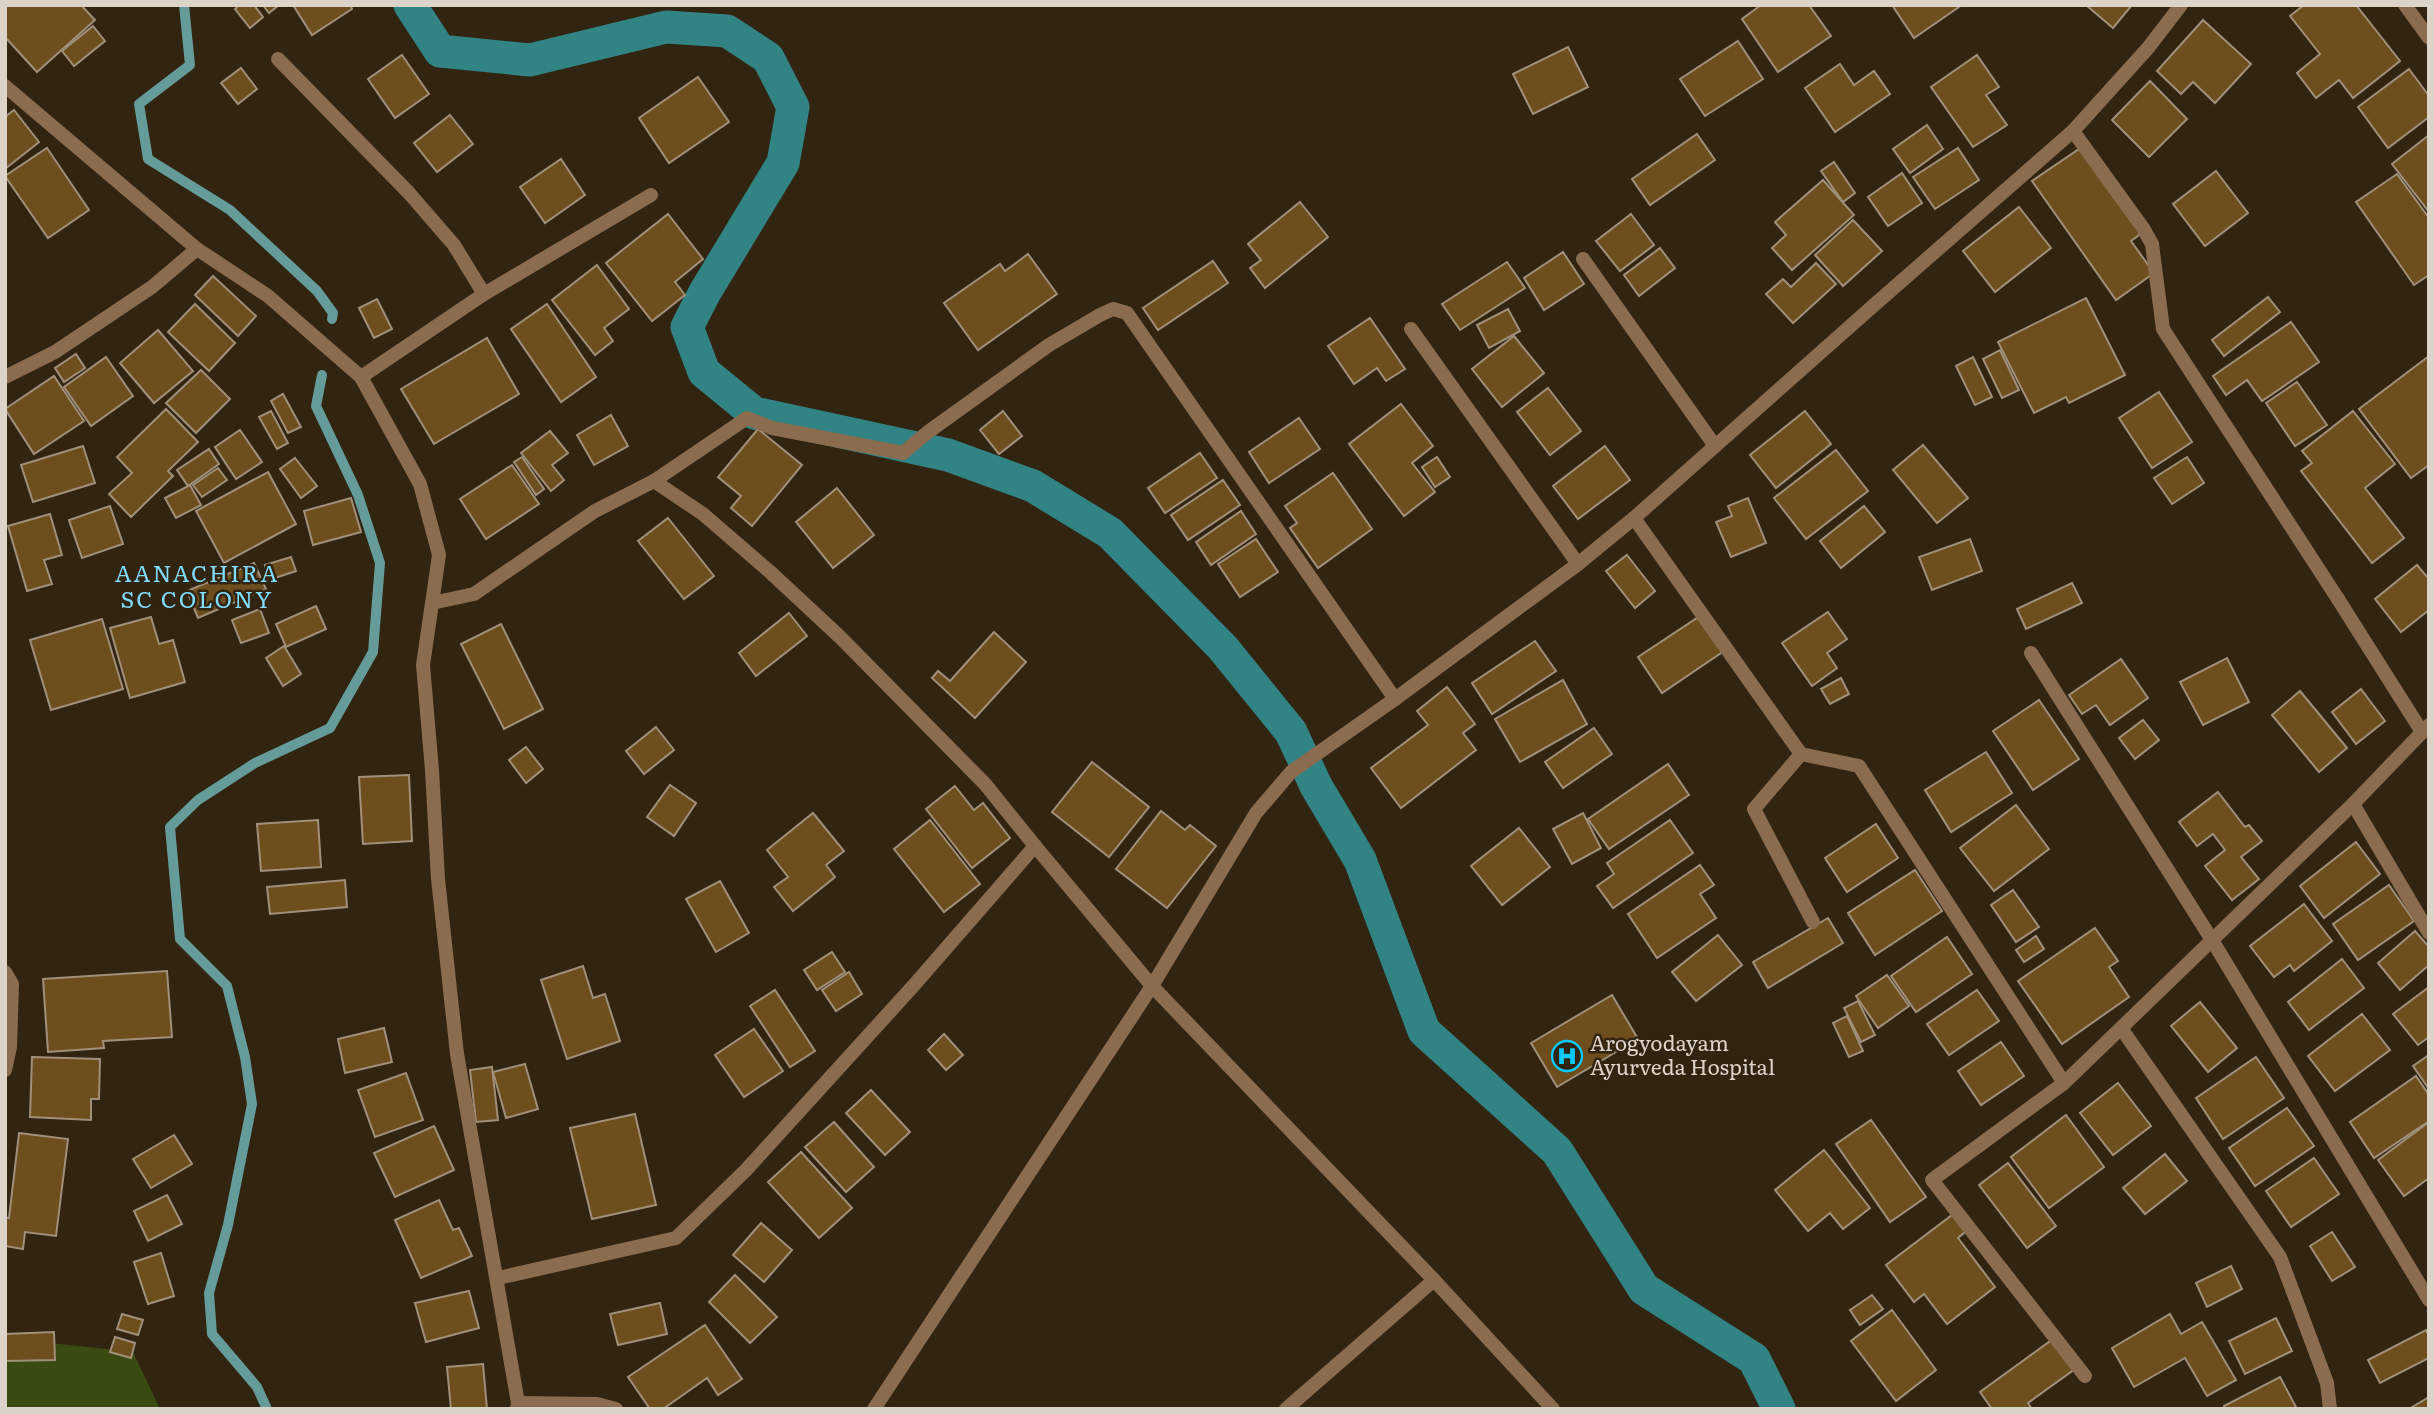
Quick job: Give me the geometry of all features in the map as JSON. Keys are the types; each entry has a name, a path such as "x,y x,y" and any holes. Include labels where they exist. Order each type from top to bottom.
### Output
{"street":[{"path":"874,1409 1153,986 1256,813 1291,772 1578,564 1634,518 2073,131 2148,48 2181,5"},
{"path":"2404,5 2429,38"},
{"path":"278,59 409,193 453,246 484,294"},
{"path":"5,86 197,249 268,296 361,377 420,484 439,555 423,665 438,880 457,1054 498,1278 518,1406 597,1404 616,1409"},
{"path":"2073,131 2152,244 2163,329 2425,729 2353,804 2064,1083 1932,1180 2085,1376"},
{"path":"361,377 484,294 651,195"},
{"path":"5,377 55,352 152,287 197,249"},
{"path":"1583,259 1715,446"},
{"path":"432,603 474,594 595,511 654,481 747,418 772,428 903,453 1049,345 1114,309 1127,313 1395,699"},
{"path":"1411,329 1578,564"},
{"path":"654,481 703,514 769,571 840,637 985,784 1153,986 1434,1280 1553,1409"},
{"path":"1634,518 1801,754 1859,766 2064,1083"},
{"path":"2031,653 2212,940 2429,1300"},
{"path":"1801,754 1754,809 1813,922"},
{"path":"2353,804 2429,933"},
{"path":"498,1278 676,1238 746,1170 915,984 1035,846"},
{"path":"5,972 12,984 10,1047 5,1070"},
{"path":"2121,1028 2280,1257 2327,1384 2330,1409"},
{"path":"1286,1409 1434,1280"}],"green space":[{"path":"5,1338 133,1352 160,1409 5,1409"}],"building":[{"path":"5,5 81,5 95,20 37,72 5,37"},
{"path":"239,5 254,5 263,17 250,28 235,9"},
{"path":"263,5 279,5 269,13"},
{"path":"293,5 350,5 352,9 312,35"},
{"path":"1761,5 1809,5 1831,36 1778,72 1742,19"},
{"path":"1892,5 1958,5 1959,7 1914,38"},
{"path":"2086,5 2132,5 2113,28"},
{"path":"2304,5 2356,5 2400,61 2353,98 2339,80 2316,98 2297,73 2320,54 2290,16"},
{"path":"2203,20 2251,64 2215,103 2193,82 2181,94 2157,71"},
{"path":"93,26 105,41 74,66 62,51"},
{"path":"1738,41 1763,79 1705,116 1680,79"},
{"path":"1568,47 1588,87 1533,114 1513,74"},
{"path":"402,55 429,94 395,118 368,79"},
{"path":"1977,55 1999,87 1986,95 2007,125 1973,147 1931,87"},
{"path":"1840,64 1854,85 1874,71 1890,94 1835,132 1805,88"},
{"path":"241,68 257,89 238,104 221,83"},
{"path":"2409,69 2429,96 2429,117 2388,148 2358,107"},
{"path":"698,77 729,122 669,163 639,118"},
{"path":"2150,81 2187,119 2149,157 2112,120"},
{"path":"14,110 39,142 5,169 5,117"},
{"path":"450,115 473,144 437,172 414,143"},
{"path":"1927,125 1943,149 1910,173 1893,149"},
{"path":"1697,134 1715,160 1650,205 1632,179"},
{"path":"2429,135 2429,212 2392,164"},
{"path":"2082,147 2142,233 2131,241 2154,273 2116,300 2032,181"},
{"path":"47,148 89,210 48,238 5,176"},
{"path":"1958,148 1979,180 1935,209 1913,177"},
{"path":"561,159 585,195 545,223 520,187"},
{"path":"1834,162 1855,193 1843,202 1821,171"},
{"path":"2216,171 2248,213 2205,246 2173,204"},
{"path":"1902,173 1922,203 1888,226 1868,197"},
{"path":"2397,174 2429,218 2429,275 2414,285 2356,202"},
{"path":"1823,180 1854,215 1792,270 1772,248 1786,235 1775,222"},
{"path":"1300,202 1328,237 1265,288 1250,268 1261,260 1248,244"},
{"path":"2019,207 2051,248 1995,292 1963,251"},
{"path":"668,214 703,259 675,282 685,295 652,321 606,263"},
{"path":"1631,214 1654,245 1620,271 1596,241"},
{"path":"1853,220 1882,251 1843,286 1815,255"},
{"path":"1660,248 1675,268 1639,296 1624,275"},
{"path":"1563,252 1584,284 1544,310 1524,278"},
{"path":"1028,254 1057,294 978,350 944,303 1000,264 1005,271"},
{"path":"1213,261 1228,283 1158,330 1143,308"},
{"path":"1507,262 1525,288 1460,330 1442,304"},
{"path":"1816,263 1836,284 1793,323 1766,294 1783,279 1791,287"},
{"path":"597,265 629,309 604,328 613,341 595,355 552,300"},
{"path":"213,276 256,316 238,336 195,295"},
{"path":"2268,297 2280,312 2224,356 2212,340"},
{"path":"2086,298 2125,375 2069,403 2066,397 2034,413 1998,342"},
{"path":"377,299 392,329 374,338 359,308"},
{"path":"195,304 235,343 209,371 168,332"},
{"path":"547,304 596,377 561,402 511,329"},
{"path":"1508,309 1520,331 1489,348 1477,325"},
{"path":"1370,318 1405,369 1386,381 1377,368 1354,384 1328,346"},
{"path":"2291,322 2319,362 2262,401 2247,380 2226,395 2213,376"},
{"path":"158,330 193,371 154,403 120,363"},
{"path":"1514,336 1544,373 1502,407 1472,369"},
{"path":"487,338 519,394 434,444 401,389"},
{"path":"2000,350 2019,390 2002,398 1983,359"},
{"path":"76,354 85,368 64,382 55,368"},
{"path":"2429,356 2429,465 2411,478 2359,409"},
{"path":"106,357 133,396 91,426 64,387"},
{"path":"1973,357 1992,397 1975,405 1956,366"},
{"path":"201,370 230,399 196,433 166,403"},
{"path":"54,376 84,421 34,454 5,409"},
{"path":"2297,382 2327,425 2295,446 2266,403"},
{"path":"1548,388 1581,431 1550,455 1517,412"},
{"path":"2159,392 2192,442 2152,468 2119,418"},
{"path":"283,394 301,427 288,433 271,401"},
{"path":"1401,404 1433,446 1412,463 1435,492 1404,516 1349,444"},
{"path":"166,409 198,442 168,471 173,476 131,517 109,494 132,473 117,457"},
{"path":"271,411 288,443 277,449 259,417"},
{"path":"1003,411 1022,436 999,454 980,430"},
{"path":"1805,411 1831,444 1776,488 1750,455"},
{"path":"2353,411 2395,464 2365,488 2404,538 2372,563 2301,471 2312,463 2302,451"},
{"path":"611,415 628,446 594,465 577,435"},
{"path":"1299,418 1320,449 1269,483 1249,452"},
{"path":"758,429 802,465 752,526 731,508 741,496 718,477"},
{"path":"240,430 262,462 236,479 215,447"},
{"path":"550,431 568,453 552,465 564,480 551,491 521,453"},
{"path":"1923,445 1968,498 1937,523 1893,470"},
{"path":"83,446 95,483 33,502 21,465"},
{"path":"1605,446 1630,480 1578,519 1553,486"},
{"path":"209,449 219,464 188,486 177,470"},
{"path":"1836,450 1868,491 1806,539 1774,498"},
{"path":"1200,453 1217,478 1165,513 1148,488"},
{"path":"522,457 544,489 536,495 514,462"},
{"path":"1437,457 1450,477 1435,487 1422,467"},
{"path":"2187,457 2204,483 2172,504 2154,478"},
{"path":"295,458 317,486 301,498 280,469"},
{"path":"512,465 539,504 486,539 460,499"},
{"path":"218,468 227,480 202,497 193,485"},
{"path":"268,472 296,524 224,563 196,511"},
{"path":"1333,473 1372,529 1318,568 1290,528 1297,523 1285,506"},
{"path":"1223,480 1240,505 1188,540 1171,515"},
{"path":"190,485 201,505 176,518 165,498"},
{"path":"837,488 874,535 833,568 796,522"},
{"path":"351,498 361,532 313,545 304,511"},
{"path":"1748,498 1766,543 1731,557 1716,522 1732,516 1728,506"},
{"path":"110,506 123,544 82,558 69,520"},
{"path":"1864,506 1885,532 1841,568 1820,541"},
{"path":"1241,511 1256,534 1211,565 1196,542"},
{"path":"50,514 62,555 44,560 52,584 27,591 8,526"},
{"path":"668,518 714,576 684,599 638,541"},
{"path":"1256,539 1278,572 1240,597 1218,564"},
{"path":"1970,539 1982,571 1932,590 1919,557"},
{"path":"1627,555 1655,591 1635,608 1606,571"},
{"path":"291,557 296,571 269,580 265,565"},
{"path":"254,563 266,589 198,618 187,591"},
{"path":"2417,565 2429,579 2429,610 2401,632 2375,599"},
{"path":"2072,583 2082,603 2026,629 2017,609"},
{"path":"316,606 326,629 286,647 276,624"},
{"path":"260,609 269,633 241,643 232,620"},
{"path":"1828,612 1847,639 1827,653 1837,668 1812,686 1782,643"},
{"path":"789,613 807,636 756,676 739,653"},
{"path":"1700,616 1724,651 1662,693 1638,657"},
{"path":"151,617 159,644 173,640 185,682 130,698 110,628"},
{"path":"102,619 123,689 51,710 30,640"},
{"path":"501,624 543,709 504,729 461,644"},
{"path":"994,632 1026,662 975,718 932,678 938,671 950,681"},
{"path":"1535,641 1556,671 1492,714 1472,683"},
{"path":"284,646 301,674 283,686 266,658"},
{"path":"2227,658 2249,702 2203,725 2180,682"},
{"path":"2121,659 2148,698 2110,725 2096,705 2082,714 2069,695"},
{"path":"1841,678 1849,694 1830,704 1821,689"},
{"path":"1563,680 1587,724 1520,762 1495,719"},
{"path":"1447,687 1475,724 1463,733 1476,750 1401,808 1371,768 1428,725 1417,711"},
{"path":"2361,689 2385,721 2356,744 2332,712"},
{"path":"2300,691 2347,748 2319,772 2272,715"},
{"path":"2039,700 2079,759 2033,790 1993,731"},
{"path":"2143,720 2159,740 2135,759 2119,738"},
{"path":"656,727 674,750 644,774 626,751"},
{"path":"1594,728 1612,754 1563,788 1545,762"},
{"path":"526,747 543,769 526,783 509,760"},
{"path":"1986,752 2012,793 1951,832 1925,790"},
{"path":"1092,762 1149,807 1109,857 1052,812"},
{"path":"1668,764 1689,795 1609,849 1588,819"},
{"path":"409,775 412,841 363,844 359,777"},
{"path":"670,785 696,803 674,836 647,817"},
{"path":"955,786 974,810 983,803 1010,838 972,868 926,809"},
{"path":"2218,792 2245,827 2249,825 2262,841 2241,857 2259,879 2232,900 2205,866 2225,850 2213,834 2197,846 2179,822"},
{"path":"2016,805 2049,849 1994,891 1960,848"},
{"path":"1161,811 1185,830 1190,825 1216,846 1167,908 1116,869"},
{"path":"813,813 844,851 826,865 835,877 793,911 774,887 788,877 767,850"},
{"path":"1583,813 1601,848 1572,864 1553,829"},
{"path":"318,820 321,867 261,871 257,824"},
{"path":"930,820 980,884 944,912 894,849"},
{"path":"1670,820 1693,853 1613,908 1597,886 1614,874 1607,863"},
{"path":"1876,824 1898,858 1847,892 1825,858"},
{"path":"1519,828 1550,867 1502,905 1471,866"},
{"path":"2356,842 2380,874 2324,918 2300,886"},
{"path":"1700,865 1714,885 1700,894 1716,918 1657,958 1628,914"},
{"path":"1915,870 1942,911 1875,955 1848,913"},
{"path":"345,880 347,907 270,914 267,887"},
{"path":"720,881 749,933 716,952 686,899"},
{"path":"2389,885 2414,921 2358,960 2333,924"},
{"path":"2013,890 2039,927 2016,942 1991,905"},
{"path":"2304,904 2332,941 2294,971 2290,965 2274,977 2250,946"},
{"path":"1828,918 1843,943 1768,988 1753,962"},
{"path":"2095,928 2118,961 2109,967 2129,997 2062,1044 2018,981"},
{"path":"2415,931 2429,947 2429,965 2400,990 2378,963"},
{"path":"1718,935 1742,965 1696,1001 1672,972"},
{"path":"2036,936 2044,949 2024,962 2016,950"},
{"path":"1947,937 1972,974 1916,1012 1891,976"},
{"path":"832,952 845,972 817,990 804,970"},
{"path":"2342,959 2364,988 2309,1030 2288,1002"},
{"path":"583,966 593,998 605,994 620,1041 567,1059 541,980"},
{"path":"167,971 172,1037 103,1041 104,1048 48,1052 43,979"},
{"path":"849,972 862,994 836,1011 822,990"},
{"path":"1887,975 1909,1006 1878,1028 1856,996"},
{"path":"2429,987 2429,1037 2418,1045 2393,1014"},
{"path":"775,990 815,1051 790,1067 750,1006"},
{"path":"1977,990 1999,1021 1949,1055 1927,1024"},
{"path":"1612,995 1638,1039 1557,1087 1531,1043"},
{"path":"1858,1001 1875,1035 1861,1042 1844,1008"},
{"path":"2200,1002 2237,1048 2208,1072 2171,1026"},
{"path":"2362,1014 2390,1050 2335,1091 2308,1056"},
{"path":"1847,1016 1863,1051 1849,1057 1833,1023"},
{"path":"384,1028 392,1062 345,1073 338,1039"},
{"path":"754,1029 783,1071 744,1097 715,1055"},
{"path":"944,1034 963,1055 946,1070 928,1050"},
{"path":"2001,1042 2024,1076 1981,1105 1958,1071"},
{"path":"2429,1055 2429,1089 2413,1066"},
{"path":"32,1057 100,1059 99,1099 91,1099 91,1120 30,1117"},
{"path":"2256,1057 2284,1098 2223,1139 2196,1098"},
{"path":"525,1064 538,1109 506,1118 493,1072"},
{"path":"492,1067 498,1120 476,1122 470,1070"},
{"path":"406,1073 423,1120 375,1137 358,1090"},
{"path":"2416,1076 2429,1095 2429,1121 2374,1158 2350,1122"},
{"path":"2118,1083 2151,1126 2113,1155 2080,1113"},
{"path":"871,1090 910,1132 885,1155 846,1113"},
{"path":"2287,1108 2314,1146 2255,1186 2229,1148"},
{"path":"635,1114 656,1205 592,1219 570,1128"},
{"path":"2066,1115 2104,1167 2049,1208 2011,1157"},
{"path":"1871,1120 1926,1197 1890,1222 1836,1144"},
{"path":"834,1122 874,1167 846,1192 805,1147"},
{"path":"2429,1122 2429,1178 2404,1196 2378,1160"},
{"path":"434,1126 454,1170 395,1197 374,1153"},
{"path":"19,1133 68,1139 56,1236 25,1232 23,1249 5,1246 5,1217 9,1218"},
{"path":"174,1135 192,1164 151,1188 133,1159"},
{"path":"1824,1150 1870,1208 1843,1229 1830,1213 1808,1231 1775,1190"},
{"path":"801,1152 852,1208 819,1238 768,1182"},
{"path":"2165,1154 2187,1181 2145,1214 2123,1188"},
{"path":"2314,1158 2339,1194 2291,1227 2266,1191"},
{"path":"2008,1163 2056,1226 2027,1248 1979,1185"},
{"path":"167,1195 182,1224 148,1241 134,1211"},
{"path":"439,1200 453,1230 459,1228 472,1256 421,1278 395,1220"},
{"path":"1952,1215 1965,1232 1958,1238 1995,1287 1947,1324 1924,1294 1914,1302 1886,1265"},
{"path":"761,1223 792,1250 764,1282 733,1255"},
{"path":"2332,1232 2355,1267 2332,1281 2310,1246"},
{"path":"161,1253 174,1296 148,1304 134,1262"},
{"path":"2231,1266 2242,1289 2207,1307 2196,1283"},
{"path":"735,1275 777,1317 750,1343 709,1302"},
{"path":"469,1291 479,1328 426,1342 415,1303"},
{"path":"1872,1295 1883,1309 1860,1325 1850,1310"},
{"path":"660,1303 667,1334 618,1345 610,1314"},
{"path":"1892,1310 1936,1370 1896,1401 1851,1341"},
{"path":"122,1314 143,1320 138,1335 117,1329"},
{"path":"2170,1314 2181,1334 2202,1322 2236,1380 2207,1396 2185,1358 2134,1387 2112,1348"},
{"path":"2276,1318 2292,1351 2245,1374 2229,1341"},
{"path":"705,1325 742,1379 718,1395 707,1378 663,1409 650,1409 628,1377"},
{"path":"2426,1330 2429,1336 2429,1358 2380,1383 2368,1360"},
{"path":"54,1332 55,1360 5,1361 5,1334"},
{"path":"115,1337 135,1343 131,1358 110,1352"},
{"path":"2053,1339 2075,1369 2028,1403 2032,1409 1992,1409 1980,1392"},
{"path":"483,1364 487,1409 451,1409 447,1367"},
{"path":"2280,1377 2296,1407 2225,1409 2224,1406"},
{"path":"2429,1397 2429,1409 2409,1409"}],"waterway":[{"path":"184,5 190,65 139,104 148,159 230,210 317,291 333,313 332,319"},
{"path":"410,5 440,51 530,60 666,27 727,31 768,58 793,107 783,163 705,292 687,327 704,372 754,413 948,455 1033,486 1110,533 1223,648 1291,732 1316,786 1360,860 1424,1031 1557,1151 1644,1289 1754,1359 1779,1409"},
{"path":"267,1409 257,1387 212,1334 209,1293 228,1225 252,1104 245,1057 227,986 180,939 170,827 198,800 255,763 330,728 373,652 380,563 358,495 316,406 322,375"}],"place":[{"name":"Arogyodayam Ayurveda Hospital","path":"1567,1056"}],"district":[{"name":"AANACHIRA SC COLONY","path":"197,587"}]}
